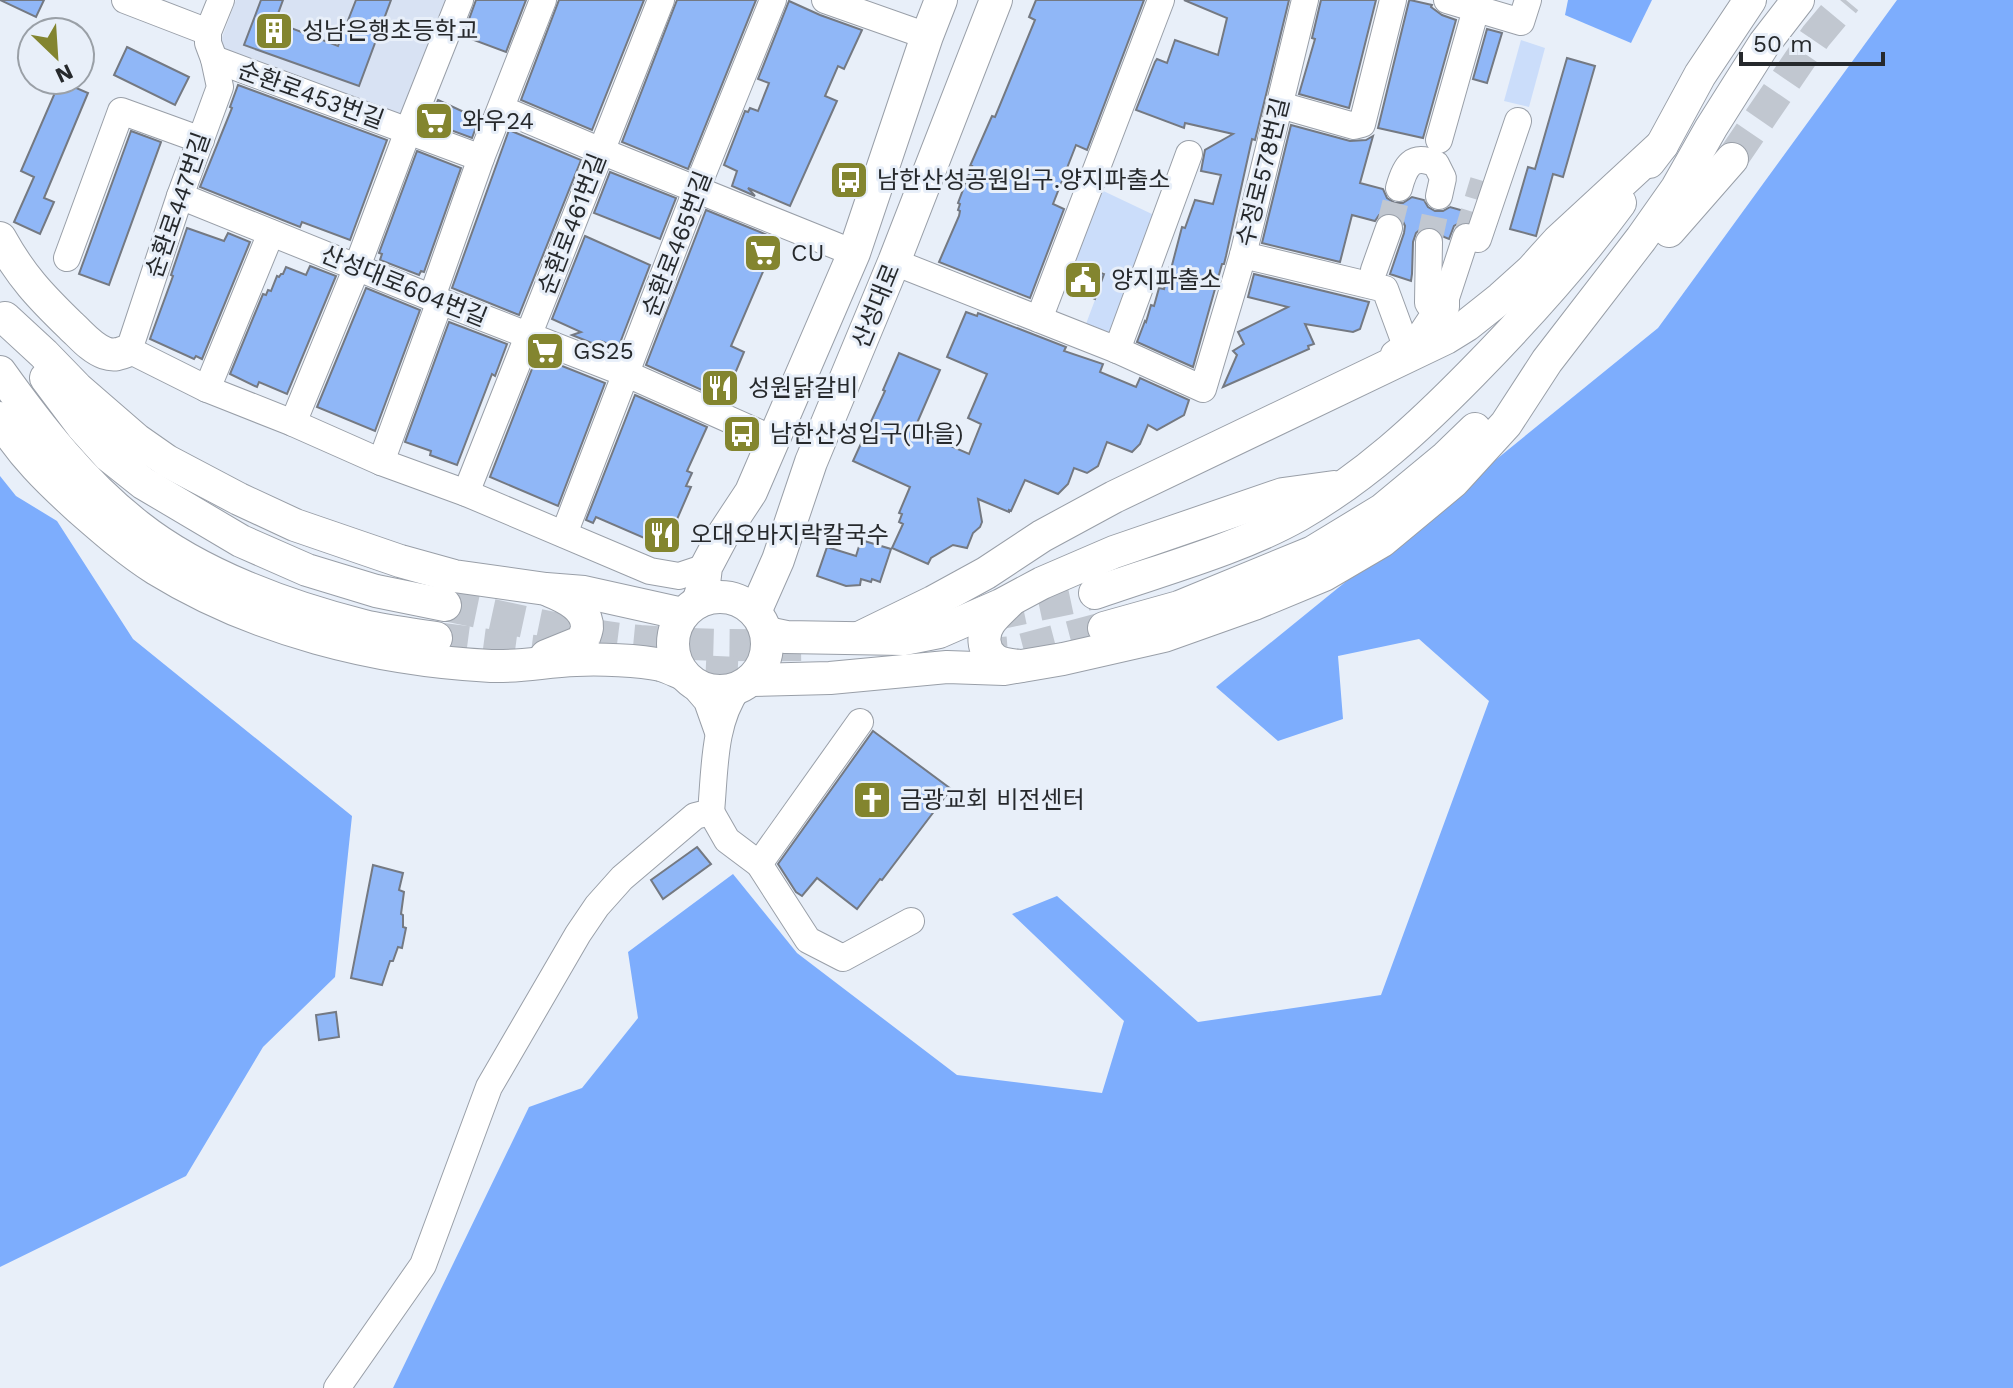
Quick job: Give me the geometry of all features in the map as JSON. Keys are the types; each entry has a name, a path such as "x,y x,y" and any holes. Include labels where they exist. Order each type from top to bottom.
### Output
{"main road":[{"name":"산성대로","path":"691,608 704,584 706,567 751,492 775,440 854,253 941,0"},
{"name":"산성대로","path":"761,622 811,462 894,262 996,0"},
{"path":"1095,593 1243,541 1296,516 1348,485 1387,454 1520,325 1586,249 1662,145 1700,75 1750,0"},
{"path":"745,684 947,667 1004,669 1063,659 1164,636 1254,604 1324,575 1382,541 1453,482 1506,424 1547,361 1677,188 1764,44 1798,0"},
{"path":"859,638 986,573 1042,536 1114,497 1446,338 1501,298 1662,145"},
{"path":"1601,291 1656,247 1732,159"},
{"path":"0,238 17,268 39,295 91,345 106,354 118,355 129,350"},
{"path":"2,314 77,388 137,440 167,461 295,525 454,576 691,608"},
{"path":"2,314 82,426 109,456 143,483 241,541 307,570 376,591 445,605"},
{"path":"1104,628 1179,607 1313,552 1382,510 1446,457 1547,361"},
{"path":"0,372 40,428 91,484 138,526 184,557 233,582 289,603 366,627 436,638"},
{"path":"0,418 11,437 54,486 103,530 156,569 226,606 300,633 383,654 453,664 517,667 575,660 660,665 700,687 726,692 745,684 760,671 766,659 768,646 761,622"},
{"path":"686,677 675,660 675,629 691,608 713,597 728,597 743,602 761,622 786,637 904,639 939,632 1114,552 1204,520 1283,494 1348,485"},
{"path":"517,667 583,641 587,629 577,606 564,596 546,589"},
{"path":"1011,600 990,621 984,642 994,659 1020,666"}],"street":[{"path":"125,0 208,32 221,0"},
{"name":"순환로453번길","path":"293,423 460,0"},
{"path":"381,462 481,158 543,0"},
{"name":"순환로461번길","path":"466,493 661,0"},
{"name":"순환로465번길","path":"564,534 773,0"},
{"path":"825,0 927,36"},
{"path":"1039,319 1161,0"},
{"name":"수정로578번길","path":"1117,350 1203,389 1243,255 1305,0"},
{"path":"1280,105 1354,126 1362,124 1393,0"},
{"path":"1439,140 1459,3 1521,22 1528,0"},
{"name":"순환로447번길","path":"129,350 220,87 208,32"},
{"name":"순환로453번길","path":"214,59 408,131"},
{"path":"502,109 854,253"},
{"path":"67,258 121,111 201,140"},
{"path":"1435,313 1443,313 1446,307 1446,298 1466,237 1478,239 1518,121"},
{"path":"408,131 481,158"},
{"path":"894,262 1117,350 1189,154"},
{"path":"1399,188 1403,172 1411,162 1425,159 1436,164 1443,178 1439,196"},
{"name":"산성대로604번길","path":"180,196 627,374 775,440"},
{"path":"1374,270 1389,228"},
{"path":"207,389 271,233"},
{"path":"1429,242 1428,303 1435,313"},
{"path":"1243,255 1385,289 1406,346"},
{"path":"1361,378 1421,334 1435,313"},
{"path":"129,350 207,389 650,571 679,576 706,567"},
{"path":"686,677 707,701 718,732"},
{"path":"745,684 729,700 718,732 711,812 727,840 759,864 808,940 843,958 911,921"},
{"path":"759,864 860,722"},
{"path":"337,1388 423,1265 489,1087 578,934 622,878 695,816 711,812"}],"shaded area":[{"path":"236,0 460,0 408,131 214,59"},
{"path":"1568,0 1652,0 1631,43 1565,15"},
{"path":"1897,0 2013,0 2013,1388 393,1388 529,1107 582,1088 638,1018 628,952 733,874 797,953 957,1075 1102,1093 1124,1021 1012,914 1057,896 1198,1022 1381,995 1489,701 1419,639 1338,656 1343,719 1278,741 1216,687 1658,328"},
{"path":"1521,40 1545,48 1529,107 1504,101"},
{"path":"1095,187 1154,215 1109,332 1086,324 1105,273 1069,257"},
{"path":"0,476 16,496 57,521 133,639 352,816 335,977 263,1047 186,1176 0,1267"}],"building":[{"path":"0,0 44,0 34,16"},
{"path":"261,0 283,0 275,22 338,46 356,0 391,0 359,86 244,45"},
{"path":"476,0 526,0 506,52 463,36"},
{"path":"559,0 644,0 592,130 521,100"},
{"path":"677,0 756,0 688,169 622,142"},
{"path":"1036,0 1144,0 1087,150 1076,145 1053,204 1064,209 1030,298 939,262 959,216 958,203 970,166 992,116 995,117 1035,20 1029,17"},
{"path":"1184,0 1289,0 1255,140 1252,139 1224,264 1193,367 1137,342 1159,288 1164,289 1182,227 1185,228 1195,200 1213,204 1221,175 1201,171 1205,150 1233,134 1185,123 1184,128 1136,110 1155,62 1157,59 1167,63 1175,40 1218,55 1227,18"},
{"path":"1321,0 1376,0 1349,108 1299,94 1315,39 1312,38"},
{"path":"1410,0 1432,5 1442,15 1456,20 1423,138 1378,128"},
{"path":"789,1 862,30 844,69 838,66 825,96 837,101 790,206 748,188 755,196 732,186 737,171 724,165 745,111 748,112 750,108 758,111 769,83 758,79"},
{"path":"1487,29 1502,33 1487,83 1473,79"},
{"path":"127,47 189,77 175,105 114,75"},
{"path":"1567,58 1595,66 1563,177 1553,174 1536,236 1510,229 1528,167 1535,169"},
{"path":"238,85 387,140 350,240 302,222 300,227 200,187 232,108"},
{"path":"54,96 87,96 44,198 54,202 40,234 14,222 34,177 21,171"},
{"path":"438,100 479,119 472,138 429,122"},
{"path":"1291,125 1350,141 1366,140 1373,136 1360,183 1383,189 1387,198 1395,203 1403,203 1412,197 1424,200 1435,211 1450,207 1464,211 1461,222 1454,226 1449,239 1430,226 1416,233 1411,281 1390,274 1405,226 1401,217 1394,213 1385,212 1375,221 1352,215 1340,262 1262,243"},
{"path":"509,130 581,160 519,315 452,288"},
{"path":"131,131 161,142 109,285 79,274"},
{"path":"417,151 461,168 424,272 421,271 419,275 380,260 382,254 379,253"},
{"path":"610,172 676,198 660,239 594,213"},
{"path":"706,210 777,239 731,346 744,352 724,400 646,365"},
{"path":"187,228 224,241 228,233 250,242 202,359 196,356 194,359 150,339"},
{"path":"585,236 650,265 618,348 601,341 599,346 572,335 581,332 552,319"},
{"name":"양지파출소","path":"1077,264 1104,274 1095,299 1068,288"},
{"path":"310,266 336,276 287,394 259,382 257,387 230,374 263,294 271,291 277,276 283,274 286,267 306,275"},
{"path":"1254,274 1369,302 1360,329 1353,332 1305,324 1314,344 1308,346 1309,349 1223,387 1237,355 1233,351 1244,344 1238,332 1288,307 1248,297"},
{"path":"366,288 420,310 375,431 317,407"},
{"path":"966,312 977,316 978,313 1066,347 1064,351 1103,364 1100,372 1136,387 1140,378 1189,400 1184,415 1157,430 1148,425 1140,444 1132,452 1107,442 1098,466 1087,473 1074,468 1068,484 1058,494 1025,480 1009,512 978,499 982,522 967,548 953,545 931,558 928,564 892,548 903,524 899,522 902,514 899,513 910,487 853,461 899,353 940,370 914,430 969,454 981,424 968,418 987,374 947,357"},
{"path":"449,322 507,344 495,376 492,374 457,465 405,442"},
{"path":"537,356 605,383 558,506 490,477"},
{"path":"635,395 707,427 687,471 692,473 686,486 691,487 665,547 596,517 593,523 586,520"},
{"path":"861,540 891,549 880,582 861,579 860,585 846,586 817,576 827,547 856,556"},
{"path":"873,731 951,789 857,909 817,878 802,896 778,864"},
{"path":"697,847 711,864 663,899 651,880"},
{"path":"373,865 403,873 399,890 404,892 401,914 403,927 406,928 402,948 398,947 393,961 390,961 382,985 351,978"},
{"path":"336,1012 339,1037 319,1040 316,1015"}],"tunnel":[{"path":"1732,159 1816,36 1846,0"},
{"path":"1466,237 1483,181"},
{"path":"1389,228 1399,188"},
{"path":"1429,242 1439,196"},
{"path":"992,615 1095,593"},
{"path":"445,605 566,630 640,641 801,645"},
{"path":"976,655 1013,652 1104,628"},
{"path":"436,638 564,655"},
{"path":"658,666 779,675"}],"place":[{"name":"성남은행초등학교","path":"274,31"},
{"name":"와우24","path":"434,121"},
{"name":"남한산성공원입구.양지파출소","path":"849,180"},
{"name":"CU","path":"763,253"},
{"name":"양지파출소","path":"1083,280"},
{"name":"GS25","path":"545,351"},
{"name":"성원닭갈비","path":"720,388"},
{"name":"남한산성입구(마을)","path":"742,434"},
{"name":"오대오바지락칼국수","path":"662,535"},
{"name":"금광교회 비전센터","path":"872,800"}]}
